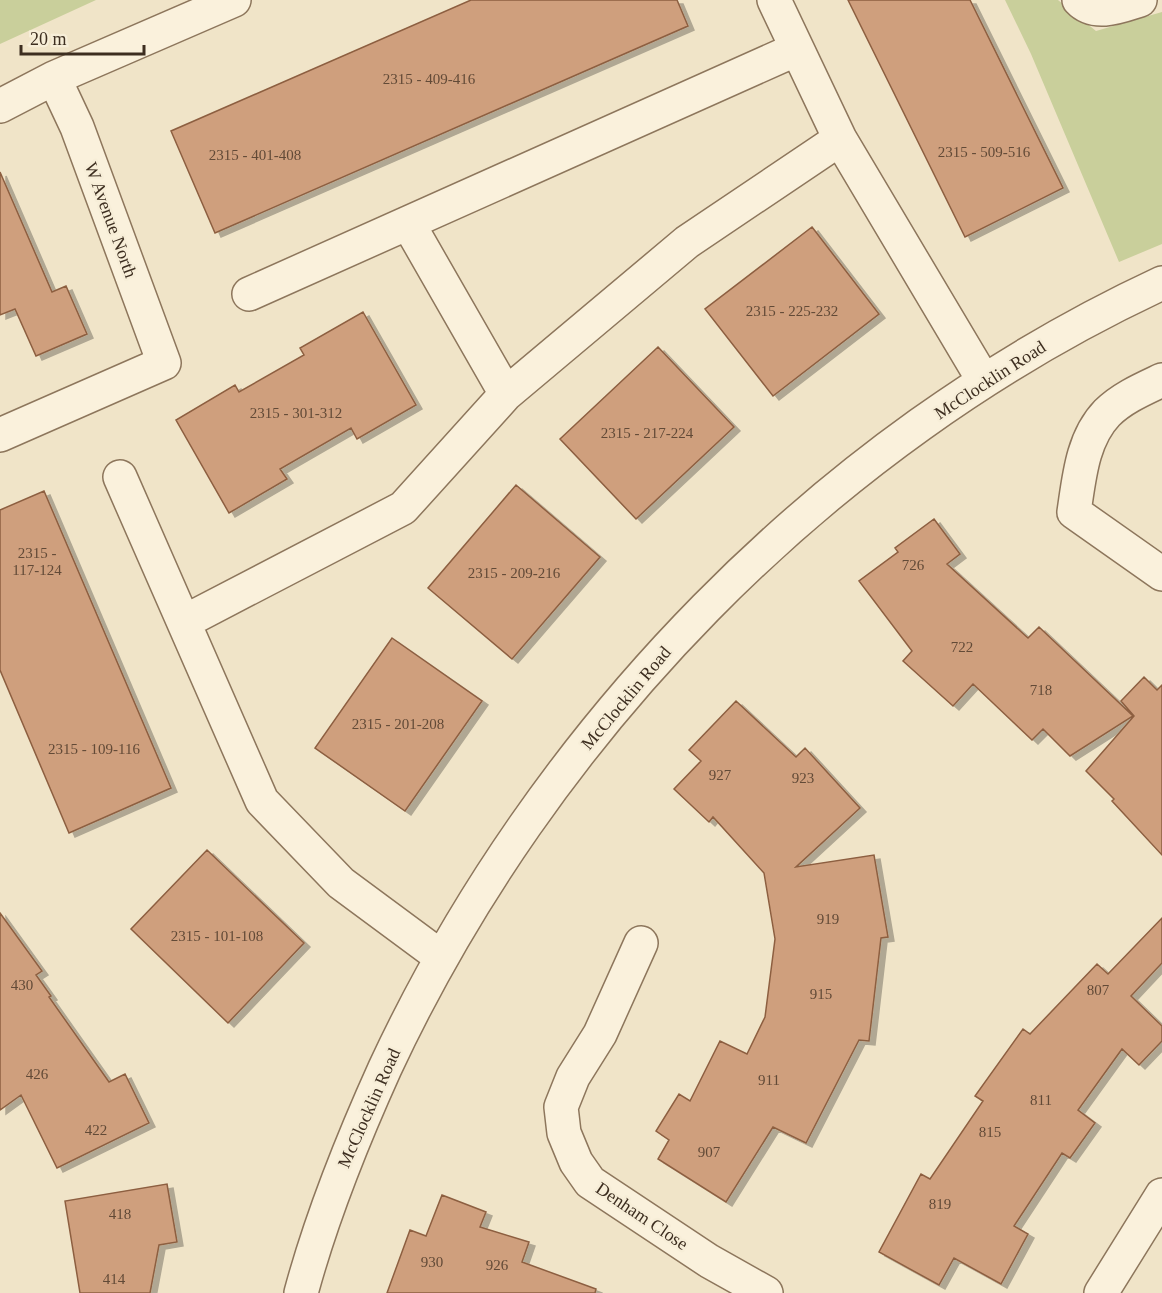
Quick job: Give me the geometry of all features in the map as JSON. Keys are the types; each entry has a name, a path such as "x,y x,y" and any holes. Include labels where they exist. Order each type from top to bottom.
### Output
{"street":[{"path":"0,106 54,78 126,49 234,0"},
{"path":"774,0 840,139 984,381"},
{"path":"1079,0 1097,9 1114,8 1140,0"},
{"path":"249,294 797,49"},
{"name":"W Avenue North","path":"0,435 164,363 77,128 54,78"},
{"path":"184,622 403,508 506,394 687,242 840,139"},
{"path":"408,223 506,394"},
{"name":"McClocklin Road","path":"301,1293 335,1185 361,1122 400,1036 441,957 557,780 628,692 689,623 760,555 832,492 908,434 984,381 1060,334 1162,283"},
{"path":"1162,380 1133,393 1107,413 1090,438 1079,475 1074,512 1162,574"},
{"path":"120,477 262,801 341,883 441,957"},
{"name":"Denham Close","path":"641,943 600,1034 573,1077 561,1107 564,1133 576,1162 590,1182 709,1262 766,1293"},
{"path":"1101,1293 1162,1195"}],"green space":[{"path":"0,0 96,0 0,44"},
{"path":"1005,0 1058,0 1096,31 1162,12 1162,244 1119,262 1031,54"}],"building":[{"path":"471,0 677,0 688,26 215,233 171,131"},
{"path":"848,0 970,0 1063,188 965,237"},
{"path":"0,172 52,292 66,286 87,334 36,356 15,309 0,315"},
{"path":"812,227 879,314 773,396 705,309"},
{"path":"363,312 416,405 357,439 351,428 280,469 287,479 229,513 176,420 235,385 239,392 304,355 300,348"},
{"path":"658,347 734,427 636,519 560,439"},
{"path":"516,485 600,557 512,659 428,588"},
{"path":"44,491 171,788 69,833 0,670 0,510"},
{"path":"934,519 960,554 947,564 1028,638 1039,627 1133,716 1070,756 1043,729 1032,740 973,684 953,706 903,661 912,651 859,581 898,552 895,548"},
{"path":"392,638 482,701 405,811 315,748"},
{"path":"1144,677 1157,690 1162,685 1162,855 1112,801 1114,799 1086,771 1134,716 1121,701"},
{"path":"736,701 796,757 805,748 860,808 796,867 874,855 888,937 881,938 869,1041 859,1040 806,1143 773,1127 726,1202 658,1159 669,1140 656,1131 679,1094 690,1101 720,1041 747,1054 765,1017 775,939 764,873 713,817 709,822 674,789 701,761 689,750"},
{"path":"207,850 304,943 228,1023 131,929"},
{"path":"0,913 42,971 36,975 51,996 49,997 109,1082 125,1074 149,1123 57,1168 21,1095 0,1110"},
{"path":"1162,918 1162,963 1131,996 1162,1026 1162,1041 1139,1065 1122,1049 1078,1110 1095,1123 1070,1158 1062,1153 1014,1226 1028,1234 1001,1284 954,1258 939,1285 879,1252 921,1174 930,1179 983,1101 975,1096 1023,1029 1030,1034 1097,964 1108,974"},
{"path":"167,1184 177,1242 159,1245 150,1293 80,1293 65,1201"},
{"path":"442,1195 486,1212 480,1227 529,1242 522,1262 596,1289 595,1293 387,1293 410,1230 426,1236"}]}
